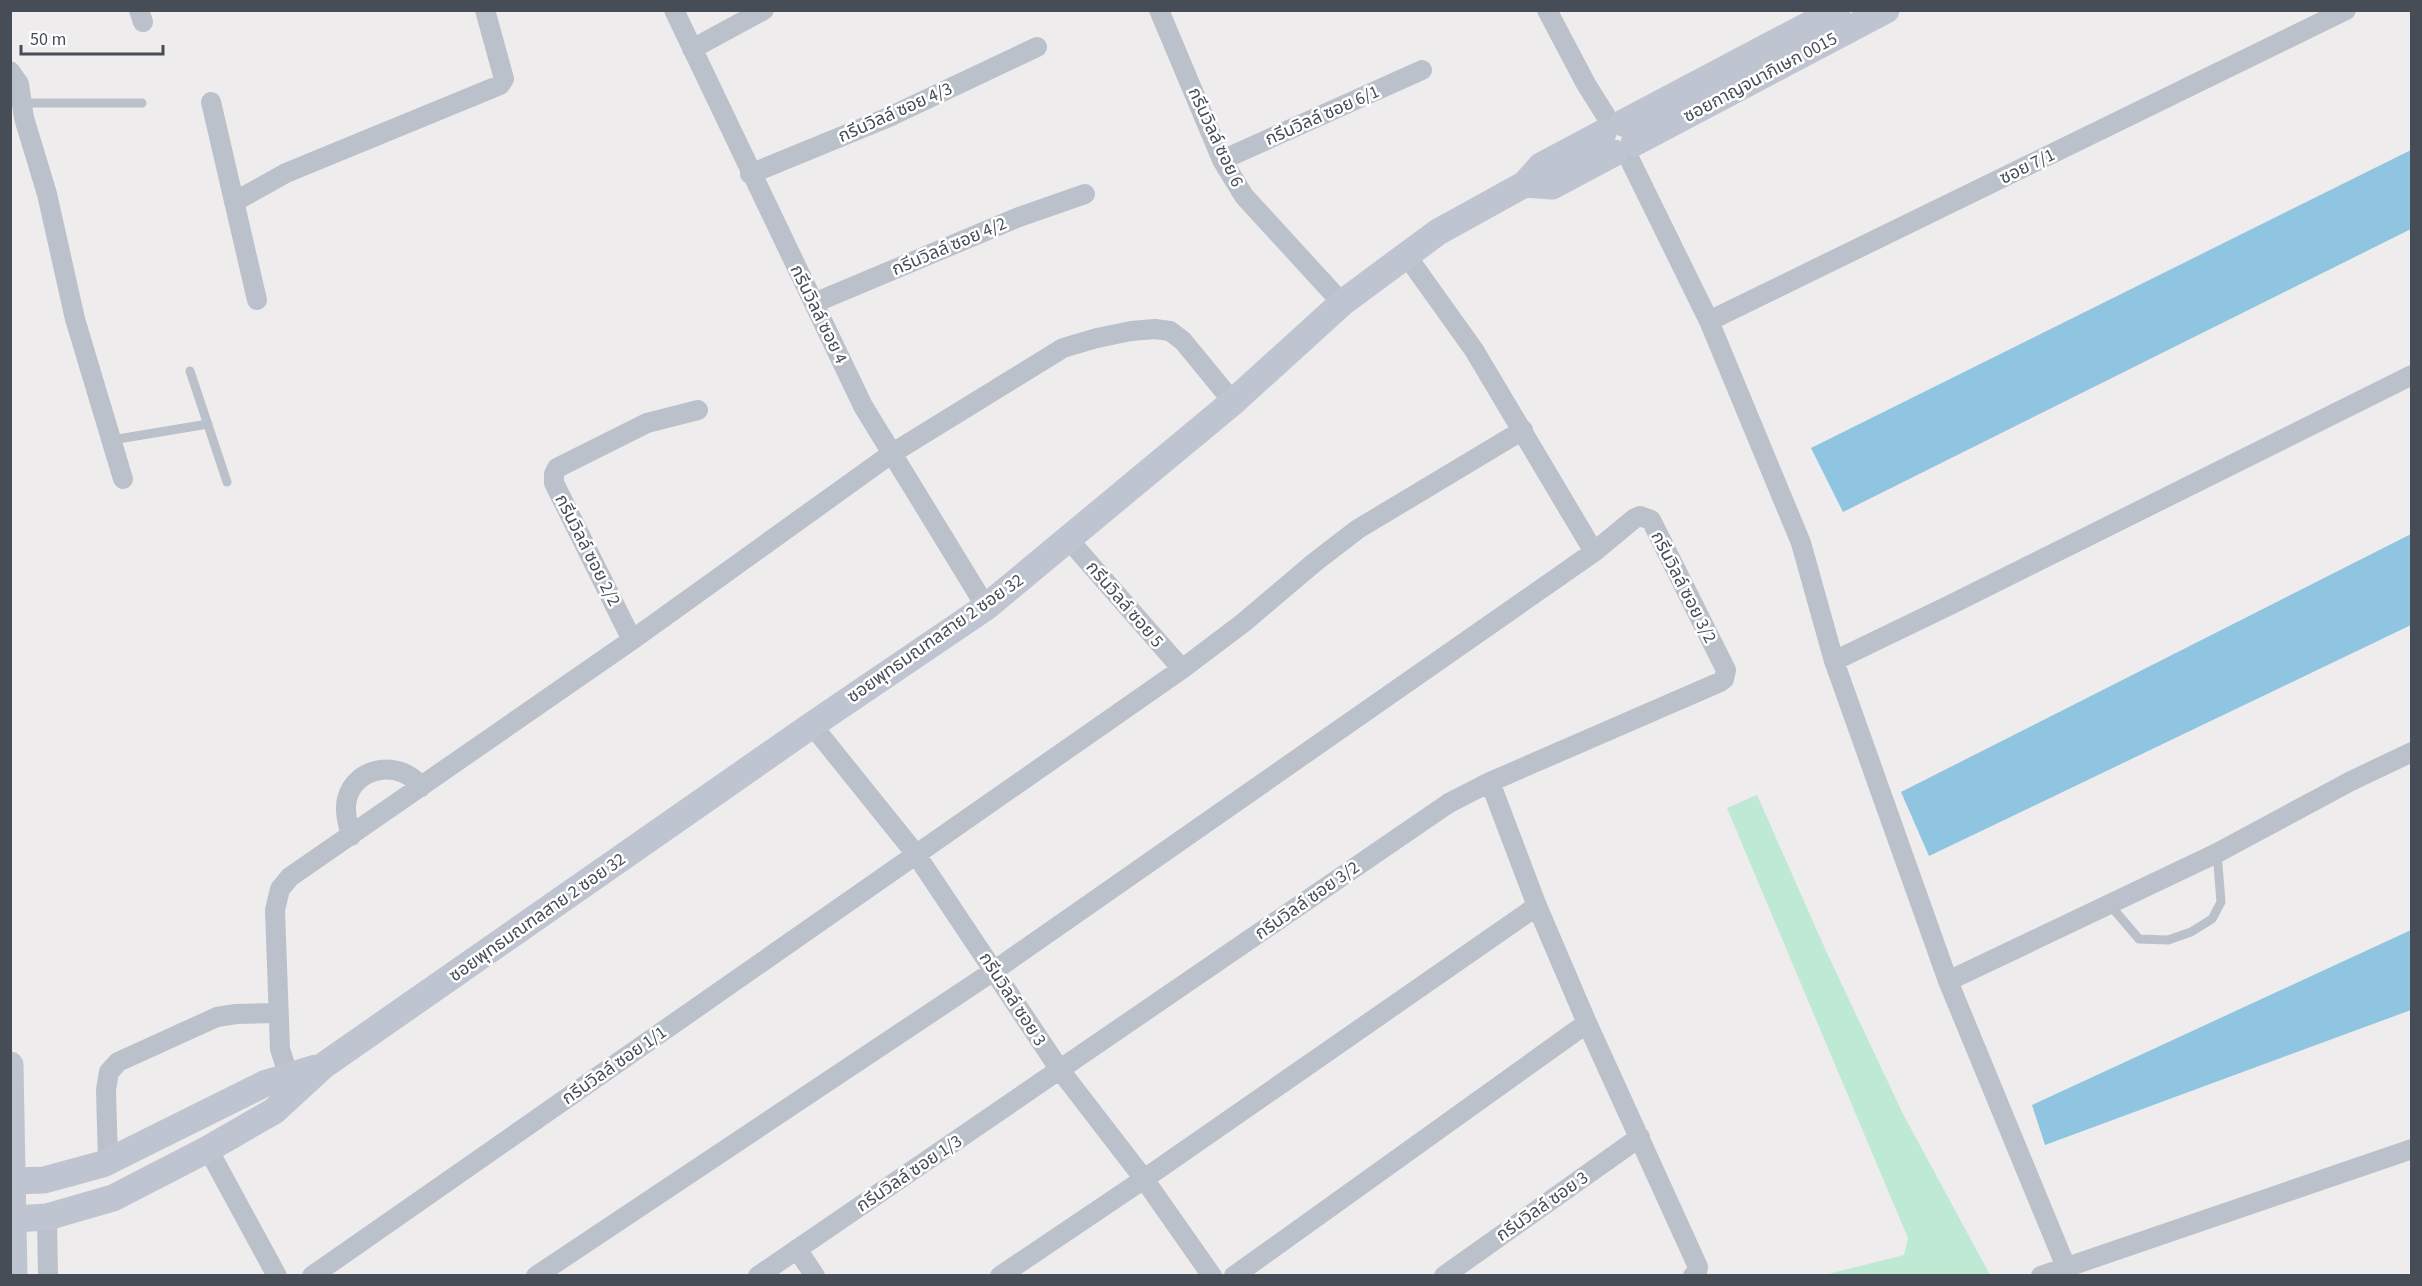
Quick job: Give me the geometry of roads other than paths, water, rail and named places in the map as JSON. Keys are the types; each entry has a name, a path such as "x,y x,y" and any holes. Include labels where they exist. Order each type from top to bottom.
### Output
{"street":[{"path":"234,202 286,173 500,86 504,79 485,10"},
{"name":"กรีนวิลล์ ซอย 4","path":"674,10 750,174 863,406 986,607"},
{"path":"692,49 764,10"},
{"path":"1547,10 1586,84 1619,138 1709,321 1801,543 1834,661 1948,981 2066,1267"},
{"name":"ซอยกาญจนาภิเษก 0015","path":"1619,138 1837,10"},
{"name":"ซอยกาญจนาภิเษก 0015","path":"1619,138 1886,10"},
{"name":"ซอย 7/1","path":"1709,321 2346,10"},
{"name":"กรีนวิลล์ ซอย 6","path":"1162,11 1222,160 1244,196 1342,303"},
{"name":"กรีนวิลล์ ซอย 4/3","path":"750,174 889,117 1037,46"},
{"name":"กรีนวิลล์ ซอย 6/1","path":"1222,160 1422,70"},
{"path":"10,71 19,84 20,103 47,194 75,319 123,478"},
{"path":"210,102 257,300"},
{"name":"ซอยพุทธมณฑลสาย 2 ซอย 32","path":"12,1232 47,1217 113,1198 208,1149 274,1111 323,1066 812,725 986,607 1233,402 1342,303 1406,255 1438,232 1525,184 1541,166 1619,138"},
{"name":"กรีนวิลล์ ซอย 4/2","path":"814,303 1019,217 1085,194"},
{"path":"1406,255 1474,350 1594,552"},
{"path":"289,1077 280,1049 275,910 280,889 290,877 632,640 891,454 1063,348 1097,338 1131,332 1155,329 1170,332 1183,341 1233,402"},
{"path":"1834,661 2412,375"},
{"name":"กรีนวิลล์ ซอย 2/2","path":"632,640 554,483 554,474 557,468 647,423 698,410"},
{"name":"กรีนวิลล์ ซอย 1/1","path":"312,1275 1182,669 1243,623 1358,528 1523,430"},
{"name":"กรีนวิลล์ ซอย 3/2","path":"537,1275 995,970 1594,552 1635,518 1640,516 1651,520 1726,670 1724,679 1490,782 1449,803 1060,1070"},
{"name":"กรีนวิลล์ ซอย 5","path":"1069,540 1182,669"},
{"name":"กรีนวิลล์ ซอย 3","path":"812,725 915,853 1060,1070 1144,1179 1212,1275"},
{"path":"1948,981 2217,853 2351,781 2412,752"},
{"path":"351,836 346,801 357,782 369,774 396,769 411,775 421,787"},
{"path":"1490,782 1537,906 1587,1023 1698,1267 1697,1272 1693,1275"},
{"path":"1000,1275 1144,1179 1537,906"},
{"path":"108,1161 106,1090 109,1072 118,1062 217,1017 278,1013"},
{"path":"1234,1275 1587,1023"},
{"path":"10,1065 14,1275"},
{"name":"ซอยพุทธมณฑลสาย 2 ซอย 32","path":"13,1181 44,1180 108,1161 264,1084 323,1066"},
{"name":"กรีนวิลล์ ซอย 1/3","path":"758,1275 1060,1070"},
{"path":"192,1118 277,1275"},
{"name":"กรีนวิลล์ ซอย 3","path":"1455,1272 1640,1137"},
{"path":"2041,1275 2412,1149"},
{"path":"47,1217 48,1275"},
{"path":"797,1249 815,1275"}],"lane":[{"path":"20,103 142,103"},
{"path":"190,371 227,482"},
{"path":"112,440 208,424"},
{"path":"2109,904 2139,939 2168,940 2190,932 2212,919 2222,902 2217,853"}],"water":[{"path":"2411,150 2411,229 1843,512 1811,448"},
{"path":"2411,534 2411,625 1929,856 1901,792"},
{"path":"2411,930 2411,1010 2045,1145 2032,1105"}]}
